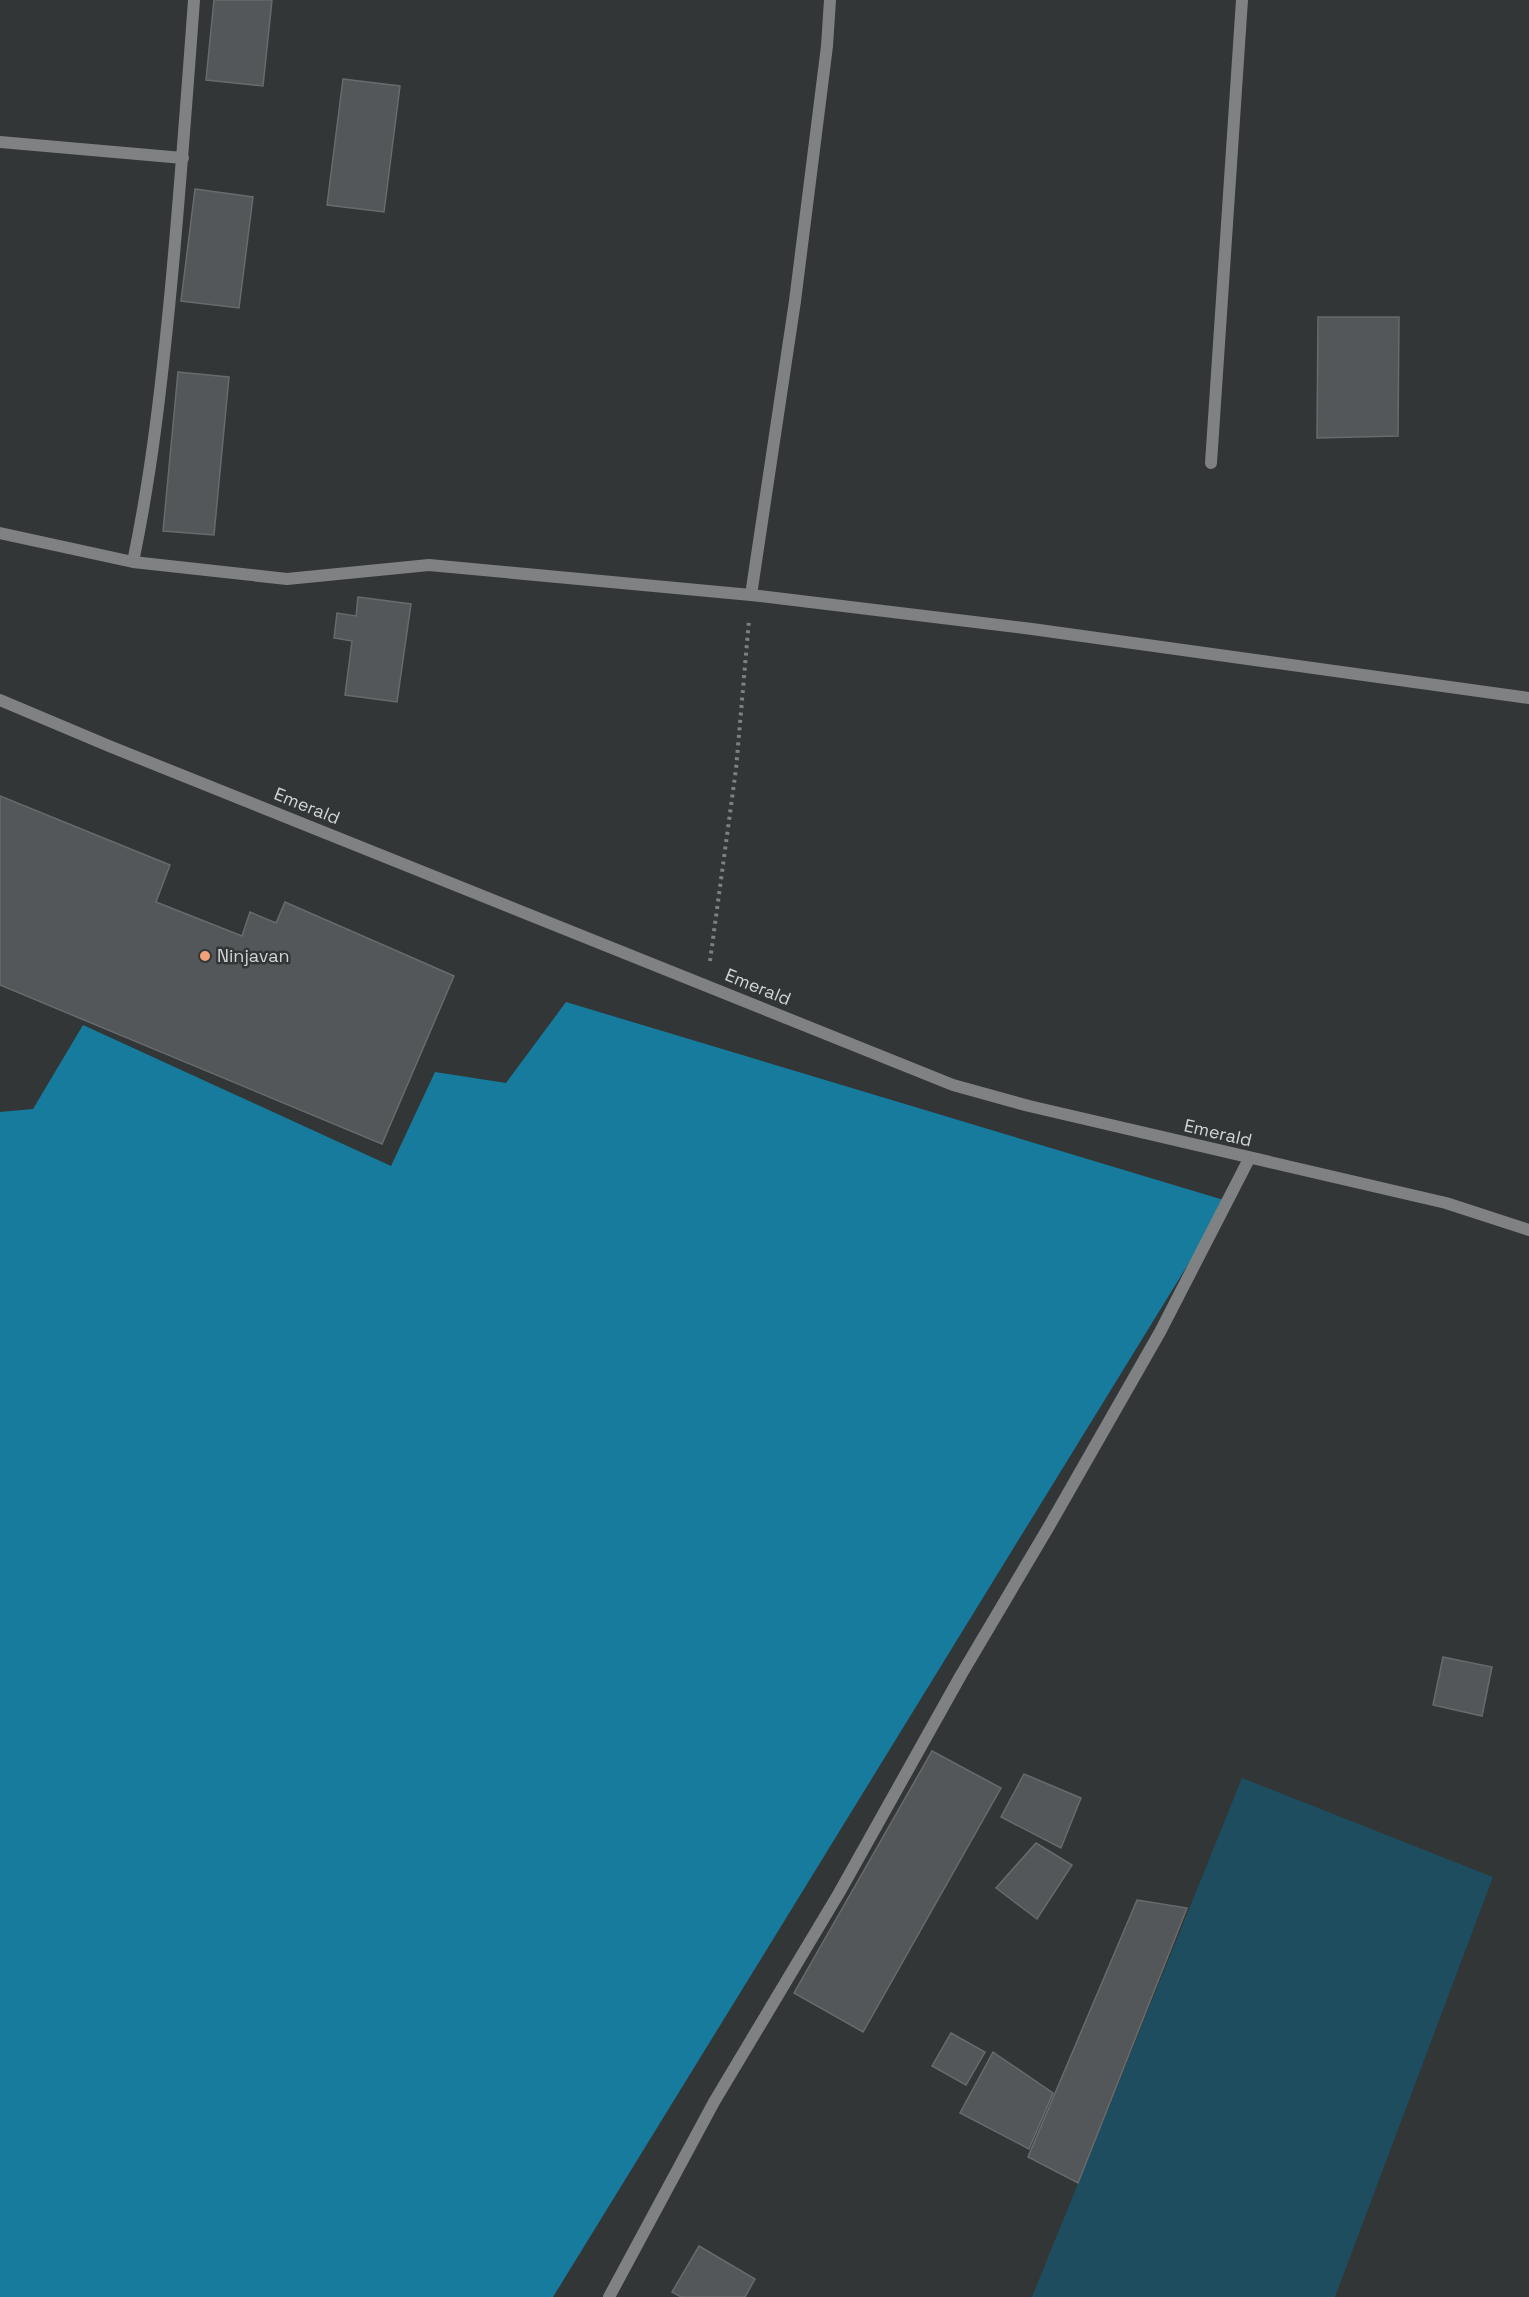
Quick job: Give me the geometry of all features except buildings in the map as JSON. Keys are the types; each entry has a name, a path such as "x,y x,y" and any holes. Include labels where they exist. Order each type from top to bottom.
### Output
{"street":[{"path":"133,562 148,494 160,403 183,159 194,0"},
{"path":"751,595 795,301 828,46 830,0"},
{"path":"1211,463 1242,0"},
{"path":"0,142 183,159"},
{"path":"0,533 133,562 287,579 429,565 751,595 1032,629 1529,698"},
{"name":"Emerald","path":"0,700 131,755 953,1085 1029,1106 1249,1159 1446,1203 1529,1230"},
{"path":"609,2297 714,2102 839,1893 961,1674 1160,1332 1249,1159"}],"path":[{"path":"707,986 736,769 751,595"}],"shaded area":[{"path":"566,1002 1227,1201 553,2297 0,2297 0,1112 33,1109 83,1025 391,1166 435,1072 506,1083"},
{"path":"1242,1778 1493,1877 1335,2297 1032,2297"}],"place":[{"name":"Ninjavan","path":"205,956"}]}
